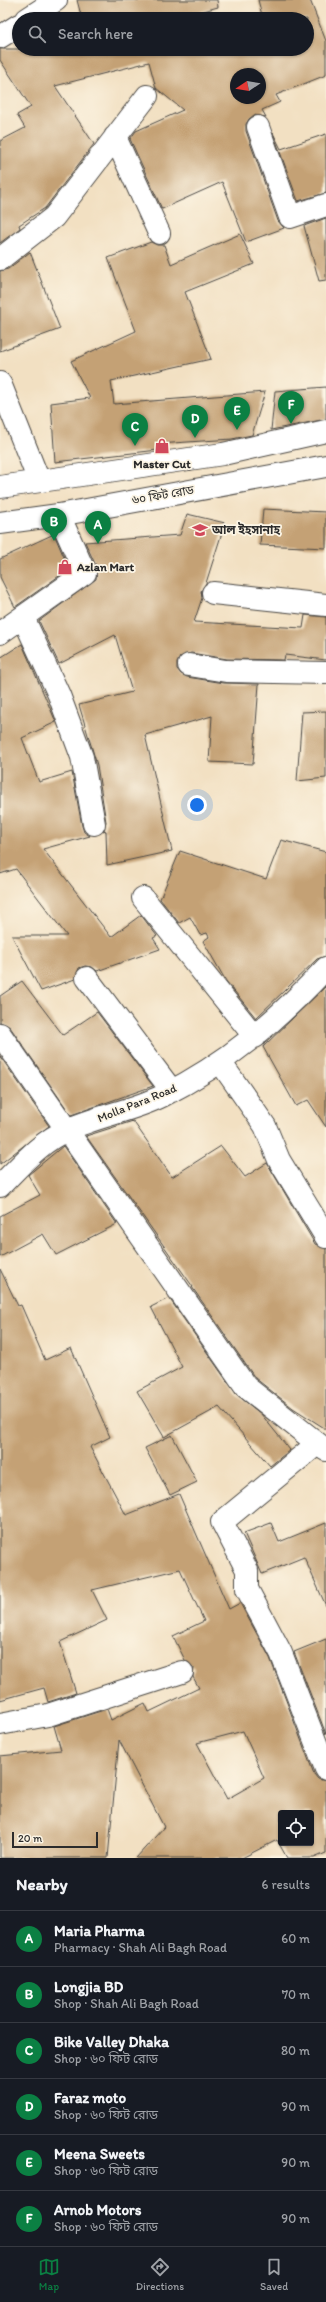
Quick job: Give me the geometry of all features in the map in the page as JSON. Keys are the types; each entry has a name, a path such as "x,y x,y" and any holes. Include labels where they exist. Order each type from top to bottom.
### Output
{"street":[{"path":"38,12 56,0"},
{"path":"0,37 12,29"},
{"path":"0,259 54,217 147,96"},
{"path":"258,127 290,217 326,205"},
{"path":"115,137 160,233"},
{"path":"0,382 4,408 39,481"},
{"path":"0,487 224,454 326,431"},
{"name":"৬০ ফিট রোড","path":"0,523 59,515 326,466"},
{"path":"0,633 85,573 59,515"},
{"path":"213,593 326,606"},
{"path":"23,617 59,695 82,757 94,824"},
{"path":"189,665 226,670 326,673"},
{"path":"143,898 255,1037"},
{"name":"Molla Para Road","path":"0,1186 38,1148 67,1130 116,1114 172,1091 221,1063 255,1037 297,998 326,968"},
{"path":"86,978 172,1091"},
{"path":"0,1034 246,1387 322,1447 222,1522 247,1570 247,1588 281,1653 326,1769"},
{"path":"221,1063 266,1126 279,1160 326,1238"},
{"path":"0,1724 48,1715 182,1672"}],"building":[{"path":"77,0 217,0 218,7 200,12 80,12"},
{"path":"258,0 310,0 326,41 326,75 276,95 280,102 262,110 266,117 254,115 246,124 246,131 278,221 284,228 246,242 222,182 162,209 130,139 136,131 183,110 156,88 149,62 55,86 94,144 45,208 19,225 20,228 0,243 0,141 25,128 17,115 31,107 0,60 0,49 12,49 12,56 314,56 314,12 261,12"},
{"path":"273,133 281,149 326,134 326,193 298,201"},
{"path":"326,218 326,280 319,281 304,226"},
{"path":"240,234 254,264 185,292 211,359 111,381 114,404 265,392 252,435 232,439 158,444 158,450 55,462 51,403 90,398 71,361 136,331 108,258 151,242 157,245 164,245 171,264"},
{"path":"30,252 60,329 0,351 0,271 8,269"},
{"path":"326,387 326,419 271,430 275,391"},
{"path":"263,509 326,512 326,548 260,545"},
{"path":"187,514 225,523 206,583 201,591 202,598 194,622 303,628 305,615 326,617 326,660 285,655 284,660 227,659 191,653 180,657 177,663 177,669 181,674 187,677 224,683 259,684 253,764 209,762 212,716 145,735 172,851 107,865 106,831 103,832 106,822 97,765 79,705 132,692 115,635 59,664 39,621 96,579 97,568 85,542 180,535"},
{"path":"54,534 69,569 15,607 0,577 0,559"},
{"path":"22,644 56,722 22,738 39,782 72,772 82,826 84,832 90,836 43,849 111,937 141,915 157,936 153,938 160,949 97,971 92,967 85,966 79,968 75,979 41,991 12,936 67,936 16,869 0,874 0,658"},
{"path":"326,711 326,778 297,781 302,712"},
{"path":"281,840 326,852 326,956 317,959 256,1018 226,981 203,941 209,937 207,933 200,935 190,917 179,923 160,899 180,851 266,879"},
{"path":"22,981 63,1035 97,1012 153,1086 71,1115 10,1027 0,1022 0,996"},
{"path":"326,986 326,1127 308,1100 296,1106 263,1047"},
{"path":"0,1056 49,1126 0,1164"},
{"path":"133,1121 172,1177 221,1146 245,1177 267,1163 315,1244 326,1249 326,1429 293,1408 255,1378 193,1287 86,1136"},
{"path":"63,1146 117,1224 56,1255 43,1234 0,1257 0,1216 40,1195 28,1175"},
{"path":"0,1269 18,1306 21,1305 45,1360 71,1348 110,1437 90,1447 126,1515 179,1494 229,1609 240,1603 270,1658 314,1774 318,1779 326,1781 326,1853 314,1858 287,1858 280,1846 314,1846 314,1810 278,1810 278,1842 277,1840 242,1858 136,1858 164,1827 119,1740 108,1858 0,1858 0,1756 61,1750 54,1726 107,1709 111,1720 145,1703 149,1712 199,1688 193,1677 194,1668 185,1660 173,1636 204,1621 180,1569 92,1590 107,1620 60,1642 76,1693 48,1702 44,1688 0,1700","holes":["243,1731 264,1778 227,1799 197,1743"]},
{"path":"169,1298 236,1394 261,1414 290,1450 270,1466 219,1407 164,1437 137,1391 182,1367 151,1307"},
{"path":"172,1435 197,1482 170,1495 145,1448"},
{"path":"271,1523 279,1542 326,1523 326,1606 304,1557 262,1574 244,1533"},
{"path":"326,1639 326,1734 294,1652"}],"place":[{"name":"Arnob Motors","path":"291,424"},
{"name":"Meena Sweets","path":"237,430"},
{"name":"Faraz moto","path":"195,438"},
{"name":"Bike Valley Dhaka","path":"135,446"},
{"name":"Master Cut","path":"162,446"},
{"name":"আল ইহসানাহ","path":"200,530"},
{"name":"Longjia BD","path":"54,541"},
{"name":"Maria Pharma","path":"98,544"},
{"name":"Azlan Mart","path":"65,567"}]}
